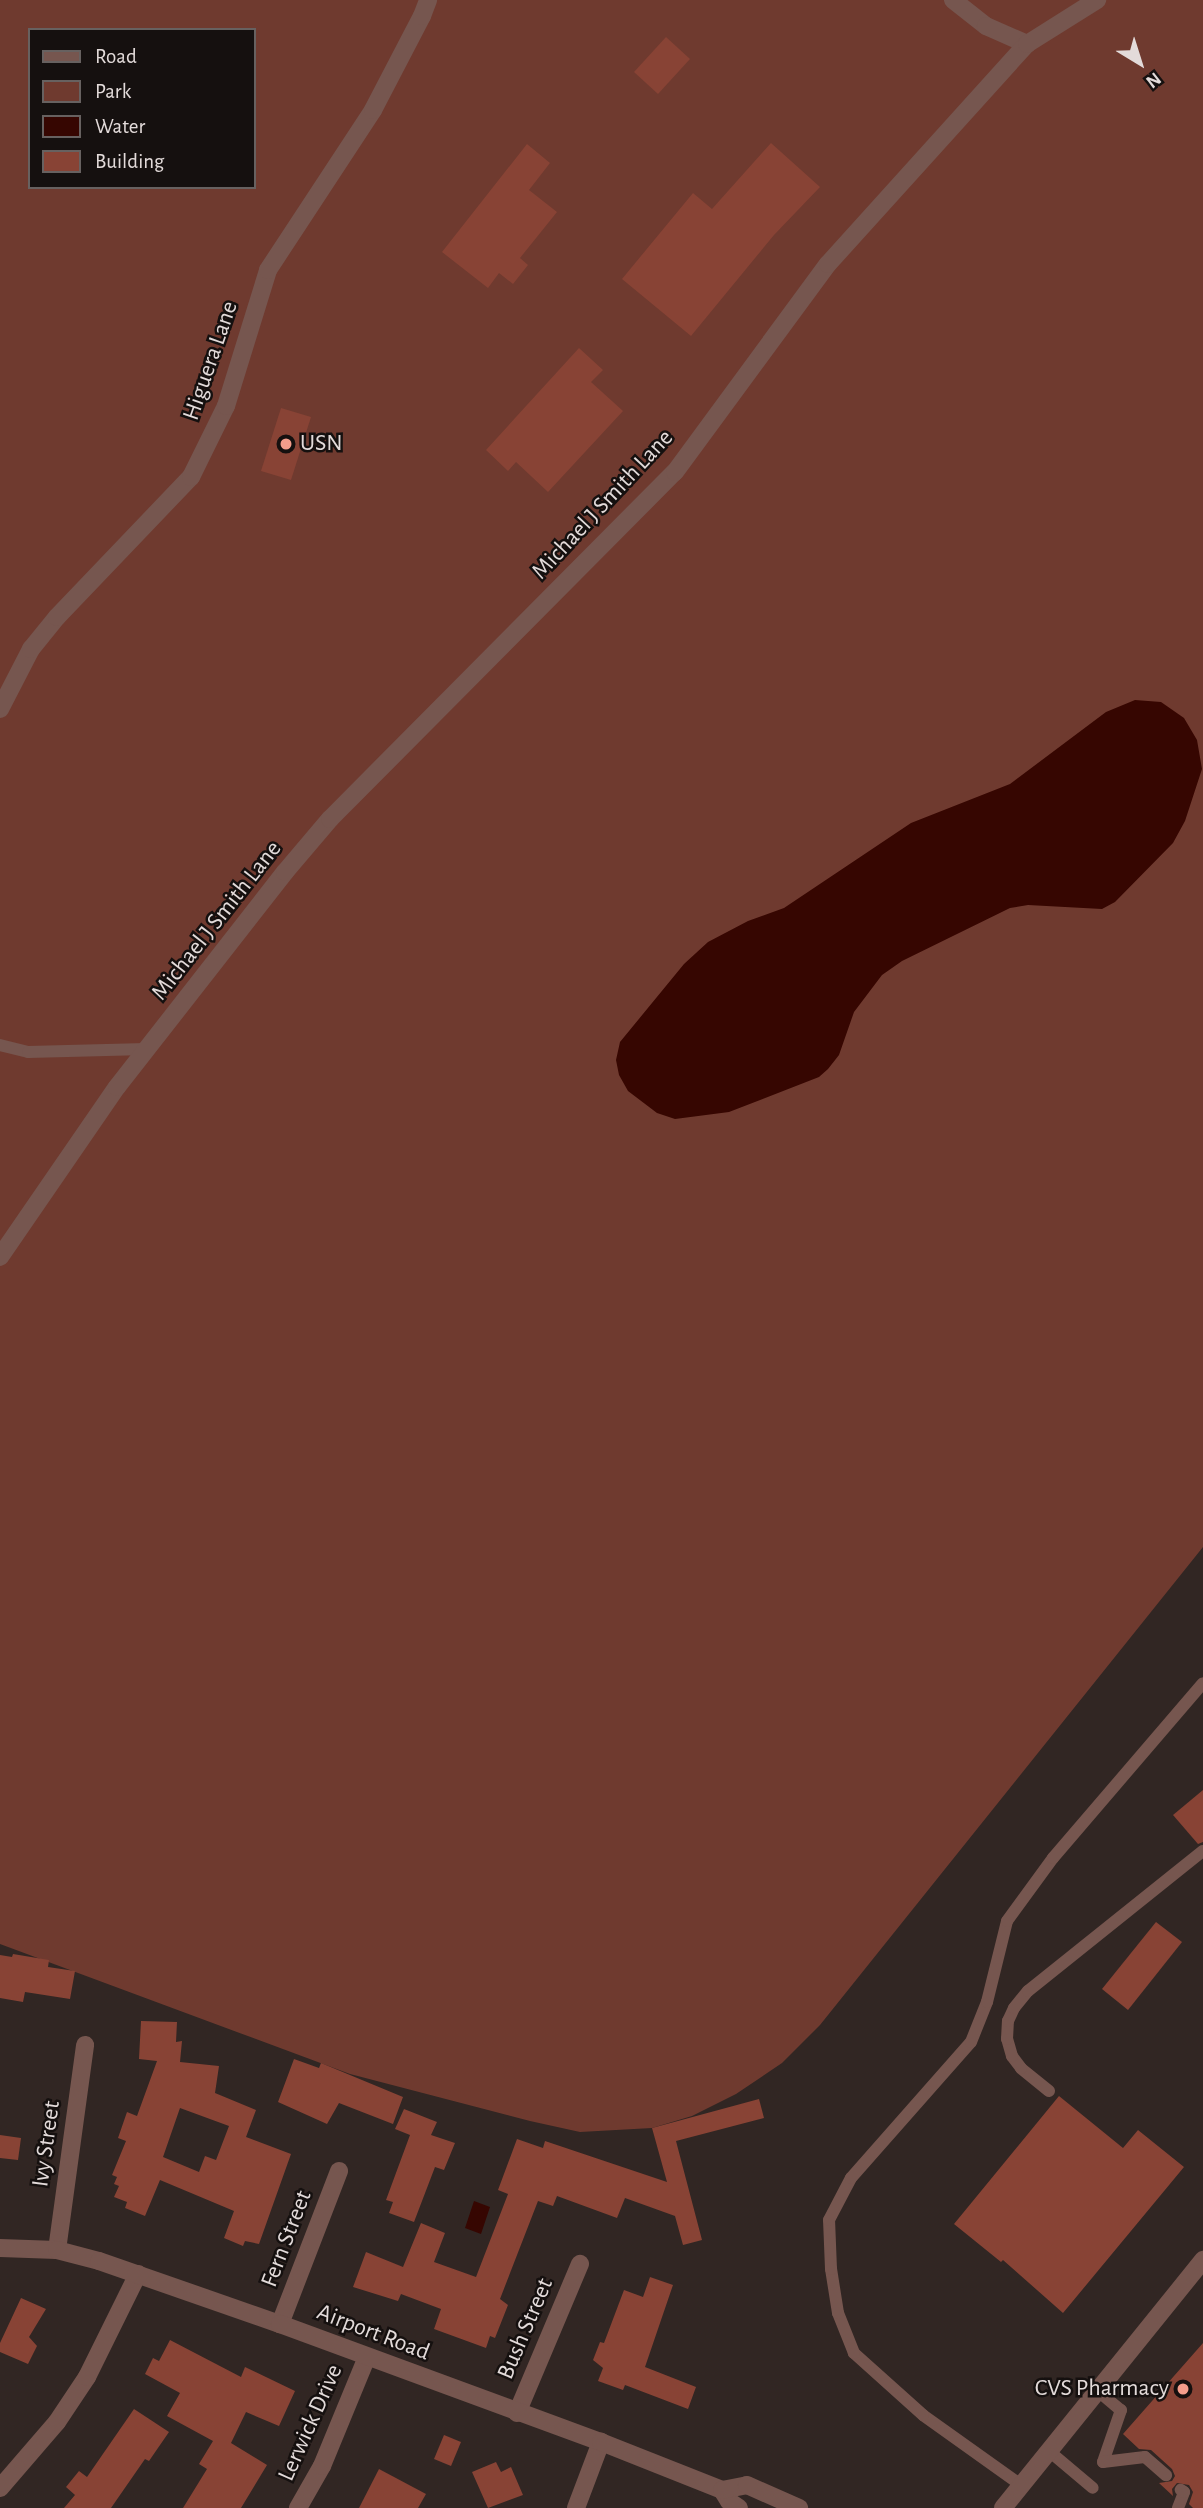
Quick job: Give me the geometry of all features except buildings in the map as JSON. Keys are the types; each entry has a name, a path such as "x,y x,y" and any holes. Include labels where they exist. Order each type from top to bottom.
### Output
{"street":[{"name":"Higuera Lane","path":"0,709 31,649 57,617 191,477 226,406 268,270 373,110 428,0"},
{"path":"953,0 986,26 1027,44"},
{"name":"Michael J Smith Lane","path":"0,1257 146,1049 330,819 675,472 828,264 1027,44 1097,0"},
{"name":"Ivy Street","path":"57,2250 85,2045"},
{"name":"Fern Street","path":"280,2324 339,2171"},
{"name":"Airport Road","path":"0,2248 57,2250 138,2274 601,2442 722,2490 747,2485 799,2508"},
{"path":"1003,2508 1203,2260"},
{"name":"Bush Street","path":"517,2413 580,2263"},
{"path":"0,2487 57,2422 87,2377 138,2274"},
{"name":"Lerwick Drive","path":"298,2508 322,2466 367,2357"},
{"path":"576,2508 601,2442"},
{"name":"Airport Road","path":"722,2490 729,2501 740,2508"}],"lane":[{"path":"0,1045 28,1052 146,1049"},
{"path":"1021,2485 923,2415 854,2353 838,2313 831,2269 828,2220 851,2178 971,2042 987,2002 1007,1921 1053,1858 1203,1683"},
{"path":"1049,2091 1021,2068 1012,2056 1007,2039 1008,2021 1014,2008 1028,1991 1203,1851"},
{"path":"1098,2390 1121,2410 1103,2462 1145,2457 1166,2475"},
{"path":"1049,2451 1093,2488"},
{"path":"1178,2508 1184,2492 1181,2490"}],"green space":[{"path":"0,0 1203,0 1203,1547 820,2025 782,2063 736,2094 692,2116 652,2128 580,2132 350,2074 0,1944"}],"water":[{"path":"1135,700 1161,702 1184,718 1197,740 1202,769 1185,821 1173,843 1115,902 1102,909 1028,905 1010,908 902,961 882,975 854,1012 839,1055 819,1077 729,1112 675,1119 657,1113 628,1091 619,1075 616,1060 620,1042 684,964 708,942 748,921 784,908 911,823 1010,784 1106,712"},
{"path":"474,2201 490,2207 481,2234 465,2228"}],"place":[{"name":"USN","path":"286,444"},
{"name":"CVS Pharmacy","path":"1183,2389"}]}
